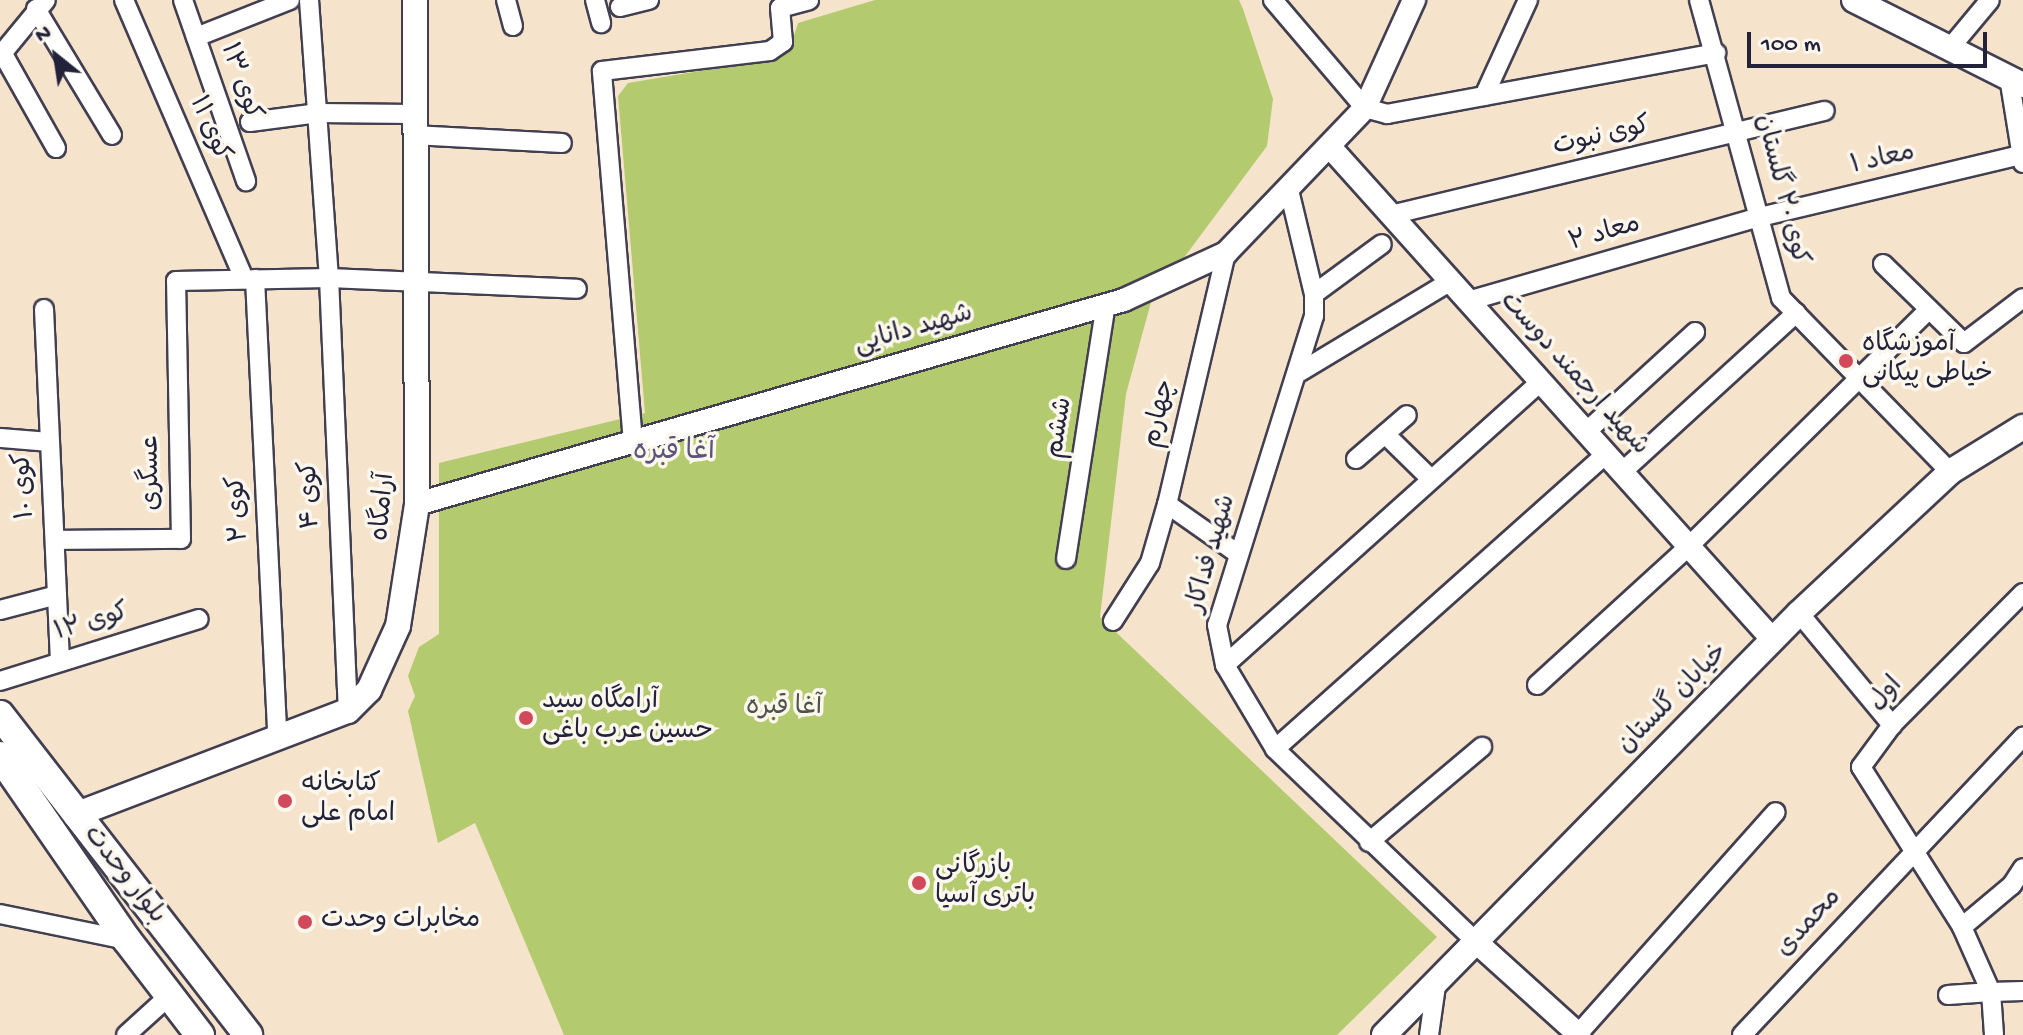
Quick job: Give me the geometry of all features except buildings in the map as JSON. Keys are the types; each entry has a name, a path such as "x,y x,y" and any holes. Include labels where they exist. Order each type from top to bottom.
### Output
{"main road":[{"name":"آرامگاه","path":"348,711 369,690 398,626 417,504 413,124 415,0"},
{"path":"1854,0 2016,81"},
{"name":"خیابان گلستان","path":"1384,1035 1474,940 1799,613 1950,472 2023,428"},
{"path":"75,815 348,711"},
{"name":"بلوار وحدت","path":"0,715 248,1035"},
{"name":"بلوار وحدت","path":"0,756 127,940 200,1035"}],"street":[{"name":"کوی ۱۱","path":"124,0 250,279"},
{"name":"کوی ۱۳","path":"183,0 246,181"},
{"path":"196,37 290,0"},
{"name":"کوی ۴","path":"309,0 329,278 348,711"},
{"path":"506,0 513,26"},
{"path":"595,0 601,23"},
{"path":"620,7 649,0"},
{"path":"633,442 602,71 770,51 783,42 779,4 809,0"},
{"name":"شهید دانایی","path":"417,504 1106,305 1226,253 1365,108 1414,0"},
{"path":"1484,96 1528,0"},
{"name":"کوی ۲۰ گلستان","path":"1699,0 1739,133 1756,218 1781,298 1950,472"},
{"path":"1950,48 1990,0"},
{"path":"1276,2 1365,108 1387,114 1716,53"},
{"path":"56,148 1,55 41,4 112,135"},
{"path":"2016,81 2022,159"},
{"name":"کوی نبوت","path":"1391,215 1825,111"},
{"path":"250,122 318,113 562,143"},
{"name":"شهید ارجمند دوست","path":"1330,147 1773,640"},
{"name":"معاد ۱","path":"1756,218 2022,159"},
{"name":"شهید فداکار","path":"1289,190 1314,294 1300,372 1237,553 1217,625 1225,665 1275,749 1474,940"},
{"name":"معاد ۲","path":"1468,301 1756,218"},
{"path":"1314,294 1382,244"},
{"name":"چهارم","path":"1113,621 1150,563 1167,504 1226,253"},
{"path":"1883,264 1964,343 2023,298"},
{"path":"250,279 329,278 577,289"},
{"name":"عسگری","path":"55,540 181,539 176,281 250,279"},
{"name":"کوی ۲","path":"250,279 277,737"},
{"path":"1300,372 1451,281"},
{"name":"ششم","path":"1066,559 1106,305"},
{"name":"کوی ۱۰","path":"44,309 60,660"},
{"path":"1537,685 1689,546 1861,380 1929,309"},
{"path":"1622,472 1796,313"},
{"path":"1586,432 1695,332"},
{"path":"1225,665 1541,381"},
{"path":"1356,459 1407,415"},
{"path":"1385,434 1431,479"},
{"path":"0,438 50,442"},
{"path":"1275,749 1606,454"},
{"path":"1167,504 1237,553"},
{"name":"اول","path":"1916,848 1861,767 1892,725 2023,593"},
{"path":"0,610 57,595"},
{"path":"1799,613 1892,725"},
{"name":"کوی ۱۲","path":"0,681 199,619"},
{"name":"محمدی","path":"1742,1035 2023,737"},
{"path":"1369,842 1482,747"},
{"path":"1474,940 1579,1034 1776,812"},
{"path":"1916,848 1962,927 1991,992 1994,1035"},
{"path":"1962,927 2012,885 2023,868"},
{"path":"2012,885 2023,902"},
{"path":"1,912 127,940"},
{"path":"1429,1035 1437,979"},
{"path":"1948,995 2023,991"},
{"path":"126,1035 169,996"}],"green space":[{"name":"آغا قبره","path":"875,0 1239,0 1273,99 1267,146 1151,302 1126,394 1100,617 1437,937 1337,1035 564,1035 475,823 438,843 408,711 415,696 408,676 419,647 439,634 439,463 645,413 618,96 628,83 766,60 790,49 798,23"}],"place":[{"name":"آموزشگاه خیاطی پیکانی","path":"1846,361"},
{"name":"آرامگاه سید حسین عرب باغی","path":"526,718"},
{"name":"کتابخانه امام علی","path":"285,801"},
{"name":"بازرگانی باتری آسیا","path":"919,883"},
{"name":"مخابرات وحدت","path":"305,922"}],"district":[{"name":"آغا قبره","path":"674,453"}]}
